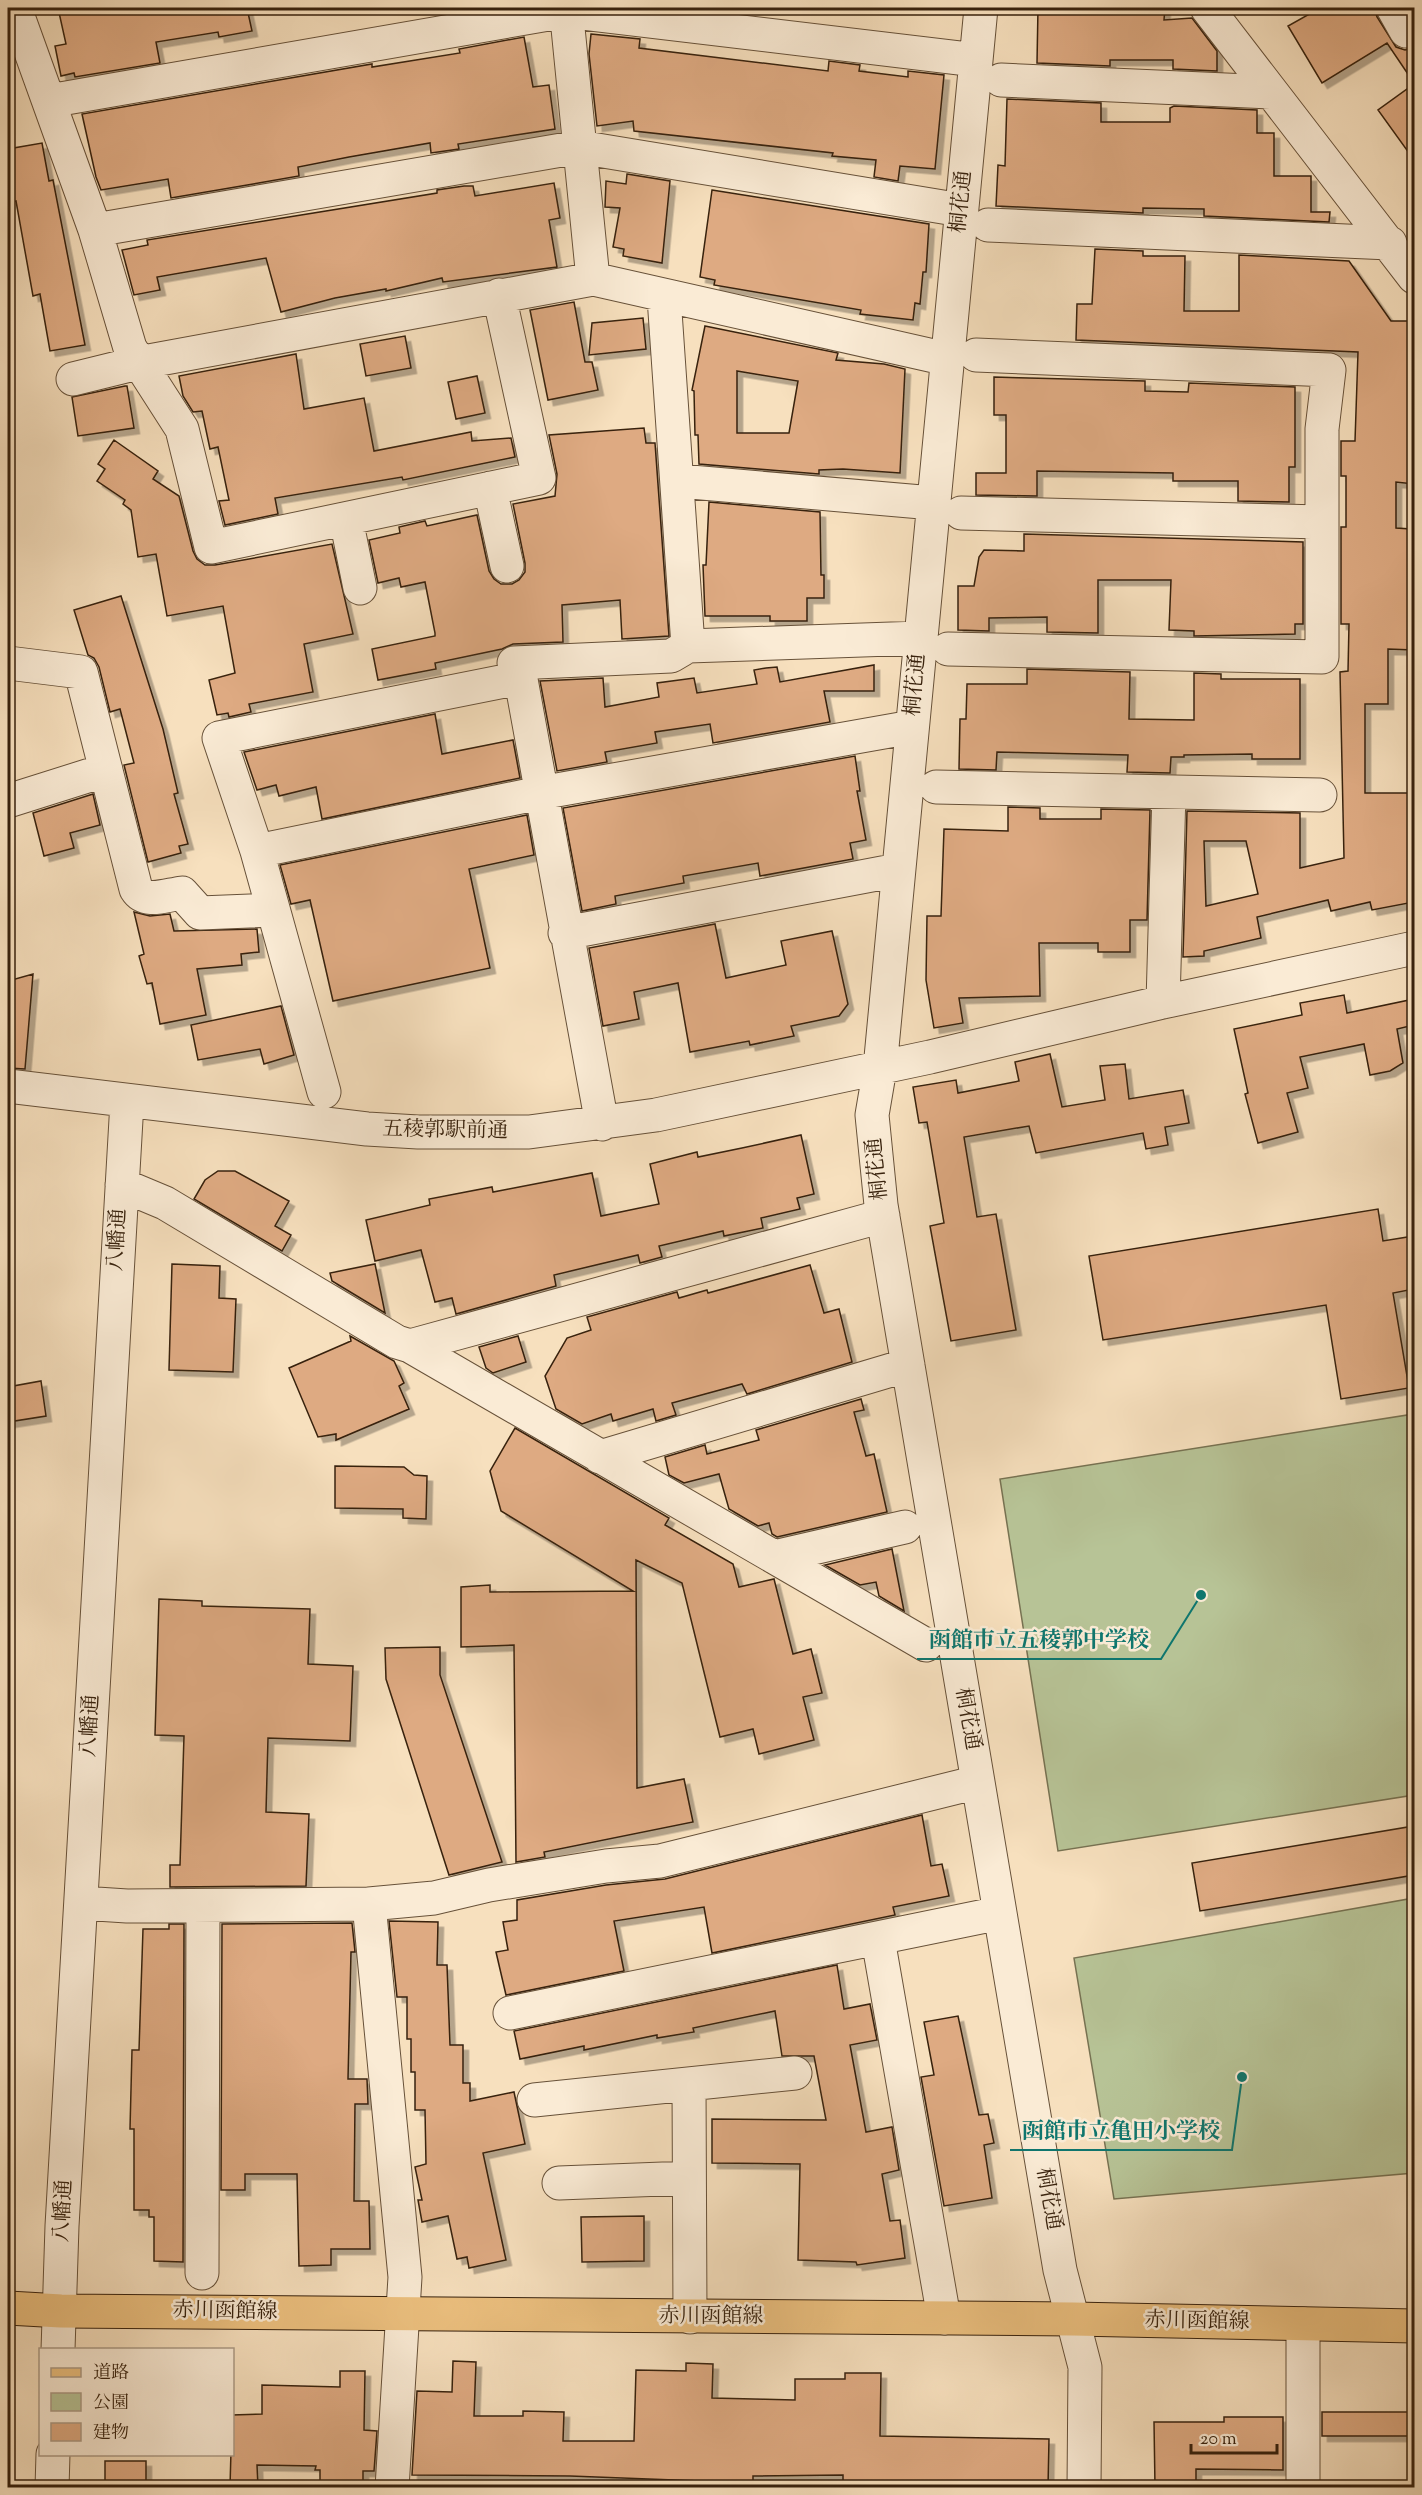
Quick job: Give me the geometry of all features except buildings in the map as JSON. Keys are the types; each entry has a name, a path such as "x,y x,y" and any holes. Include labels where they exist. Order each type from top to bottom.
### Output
{"main road":[{"name":"赤川函館線","path":"8,2308 61,2311 401,2315 1073,2319 1414,2326"}],"street":[{"path":"15,8 95,230 130,348 182,429 211,547 539,478 499,295"},
{"name":"桐花通","path":"981,8 976,60 975,218 934,644 912,727 880,1068 872,1115 876,1174 1060,2270 1085,2367 1084,2487"},
{"path":"1207,8 1414,277"},
{"path":"49,101 566,9 717,19 976,60"},
{"path":"566,9 593,279"},
{"path":"1001,80 1271,92"},
{"path":"95,230 579,147 975,218 1390,243"},
{"path":"73,379 138,363 593,279 664,297 962,357 1329,370 1322,429 1322,657 934,644 688,646 671,656 517,668 219,738 257,851 324,1092"},
{"path":"664,297 679,480 688,646"},
{"path":"679,480 947,508 1323,522"},
{"path":"490,488 507,566"},
{"path":"346,519 360,588"},
{"path":"8,663 81,672 105,770 110,778 136,889 140,896 147,898 182,893 200,913 273,910"},
{"path":"517,668 602,1124"},
{"path":"257,851 540,793 912,727"},
{"path":"8,801 105,770"},
{"path":"936,787 1320,795"},
{"path":"1163,1002 1169,792"},
{"path":"565,933 898,870"},
{"name":"五稜郭駅前通","path":"8,1086 127,1102 418,1132 529,1132 602,1124 880,1068 1163,1002 1414,948"},
{"name":"八幡通","path":"58,2348 62,2226 127,1102"},
{"path":"122,1185 165,1203 397,1342 410,1346 926,1645"},
{"path":"410,1346 883,1216"},
{"path":"600,1457 908,1365"},
{"path":"774,1557 905,1527"},
{"path":"81,1903 127,1906 369,1904 434,1898 524,1879 660,1861 978,1782"},
{"path":"369,1904 405,2277 392,2487"},
{"path":"202,2273 203,1906"},
{"path":"510,2013 1000,1913"},
{"path":"878,1939 944,2318"},
{"path":"534,2100 795,2073"},
{"path":"689,2084 690,2317"},
{"path":"559,2183 689,2178"},
{"path":"1303,2324 1303,2487"},
{"path":"52,2487 53,2456"}],"green space":[{"path":"1414,1414 1414,1795 1058,1851 1000,1479"},
{"path":"1414,1898 1414,2173 1114,2199 1074,1958"}],"place":[{"name":"函館市立五稜郭中学校","path":"1201,1595"},
{"name":"函館市立亀田小学校","path":"1242,2077"}]}
